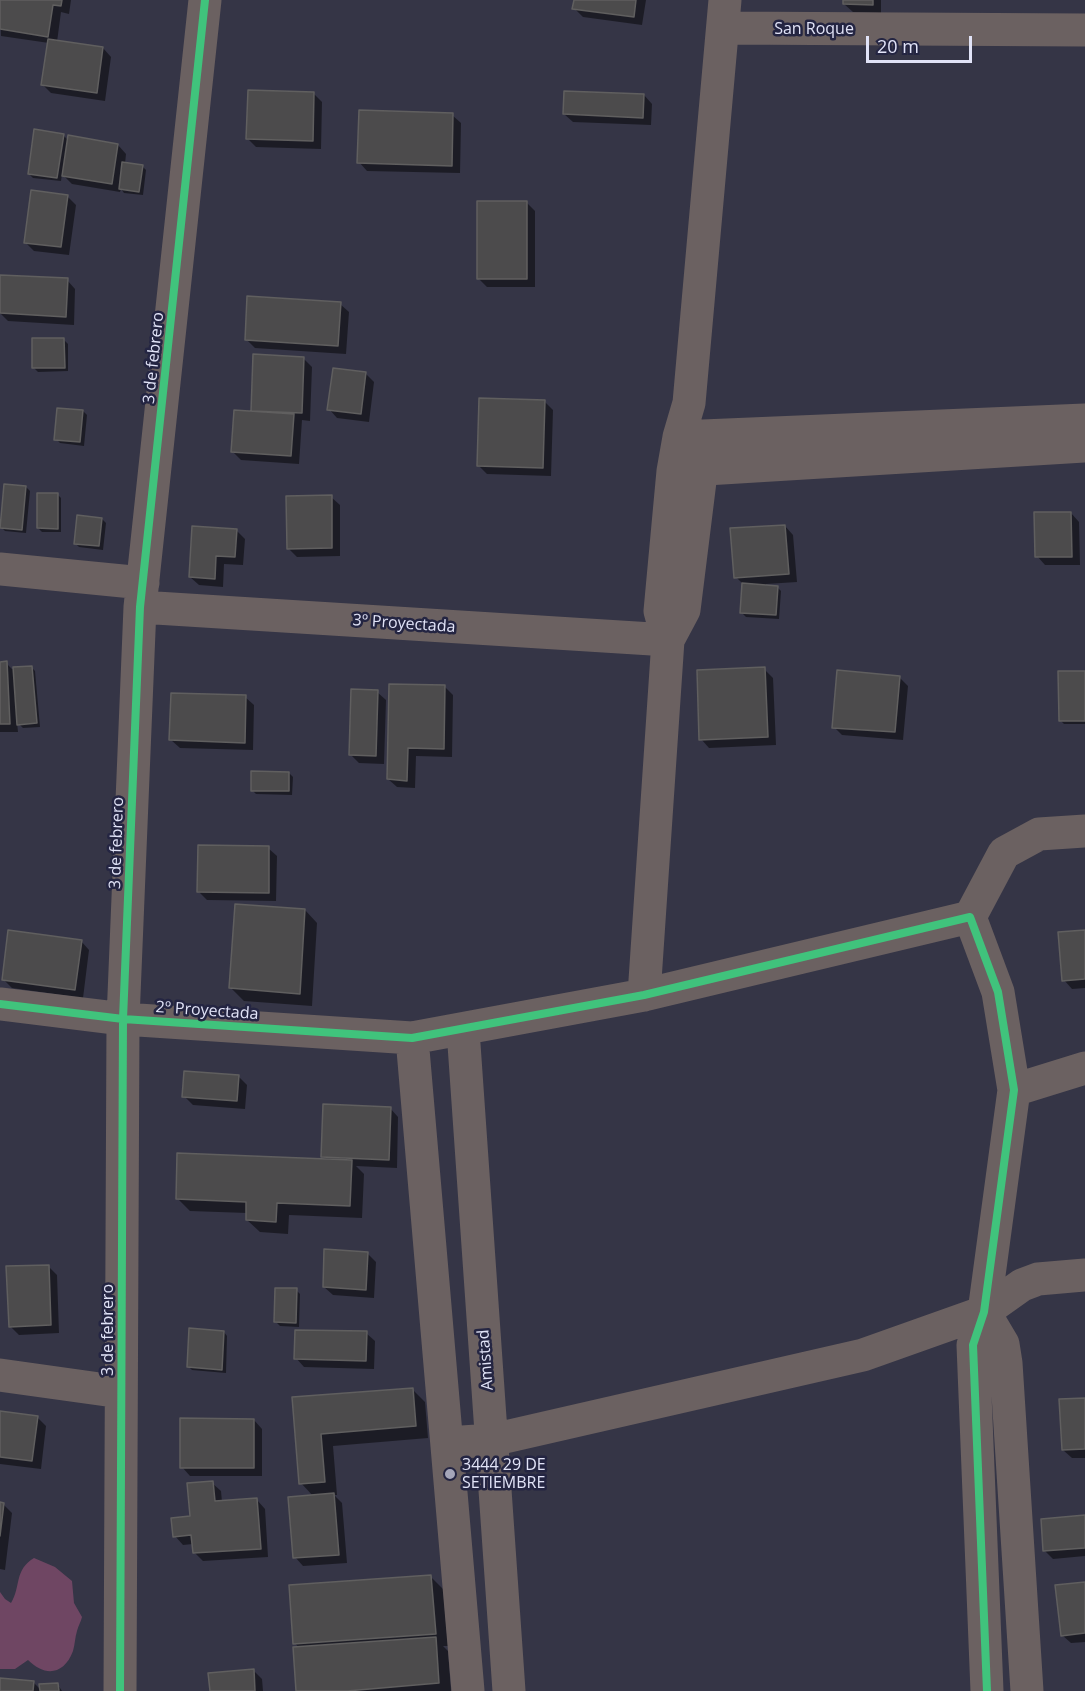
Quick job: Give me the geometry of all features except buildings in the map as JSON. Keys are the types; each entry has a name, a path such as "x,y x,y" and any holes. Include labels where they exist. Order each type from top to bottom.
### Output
{"street":[{"name":"3 de febrero","path":"120,1691 123,1019 142,595 206,0"},
{"name":"San Roque","path":"724,14 1085,30"},
{"path":"644,995 668,640 684,610 687,470 692,437 689,403 724,14"},
{"path":"692,437 1085,420"},
{"path":"687,470 1085,446"},
{"name":"3º Proyectada","path":"0,569 142,595 668,640"},
{"path":"987,1691 973,1345 984,1312 1014,1090 998,992 970,917 1004,853 1039,834 1085,831"},
{"name":"2º Proyectada","path":"0,1004 123,1019 412,1038 644,995 970,917"},
{"name":"Amistad","path":"463,1030 509,1691"},
{"path":"412,1038 468,1691"},
{"path":"1014,1090 1085,1068"},
{"path":"447,1443 492,1440 862,1355 984,1312 1022,1285 1038,1279 1085,1275"},
{"path":"984,1312 1003,1344 1006,1363 1027,1691"},
{"path":"0,1375 121,1392"}],"shaded area":[{"path":"34,1558 55,1567 72,1581 74,1603 82,1617 73,1651 65,1665 54,1671 41,1669 28,1660 15,1669 0,1669 0,1592 11,1603 23,1568"}],"cycle path":[{"path":"120,1691 123,1019 140,607 205,0"},
{"path":"0,1004 123,1019 412,1038 644,995 970,917 998,992 1014,1090 984,1312 973,1345 987,1691"}],"place":[{"name":"3444 29 DE SETIEMBRE","path":"450,1474"}]}
